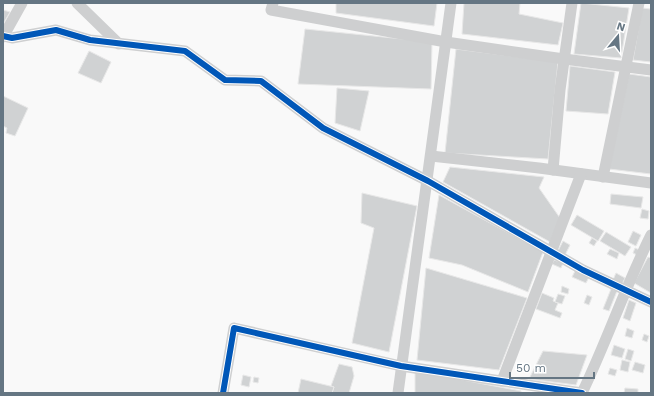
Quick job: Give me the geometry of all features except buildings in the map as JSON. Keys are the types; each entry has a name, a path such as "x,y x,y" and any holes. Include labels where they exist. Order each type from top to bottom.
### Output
{"street":[{"path":"22,3 3,36 12,38 56,30 90,40 185,51 225,80 261,81 324,128 428,181 583,270 651,302"},
{"path":"77,3 118,44"},
{"path":"273,3 271,10 446,42 564,60 651,70"},
{"path":"398,393 451,3"},
{"path":"553,170 560,90 572,3"},
{"path":"603,177 639,3"},
{"path":"431,156 651,183"},
{"path":"502,381 581,174"},
{"path":"222,393 234,328 401,366 582,393 597,362 625,290 651,235"}],"cycle path":[{"path":"3,36 12,38 56,30 90,40 185,51 225,80 261,81 323,128 428,181 583,270 651,302"},
{"path":"223,393 234,328 401,366 582,393"}]}
